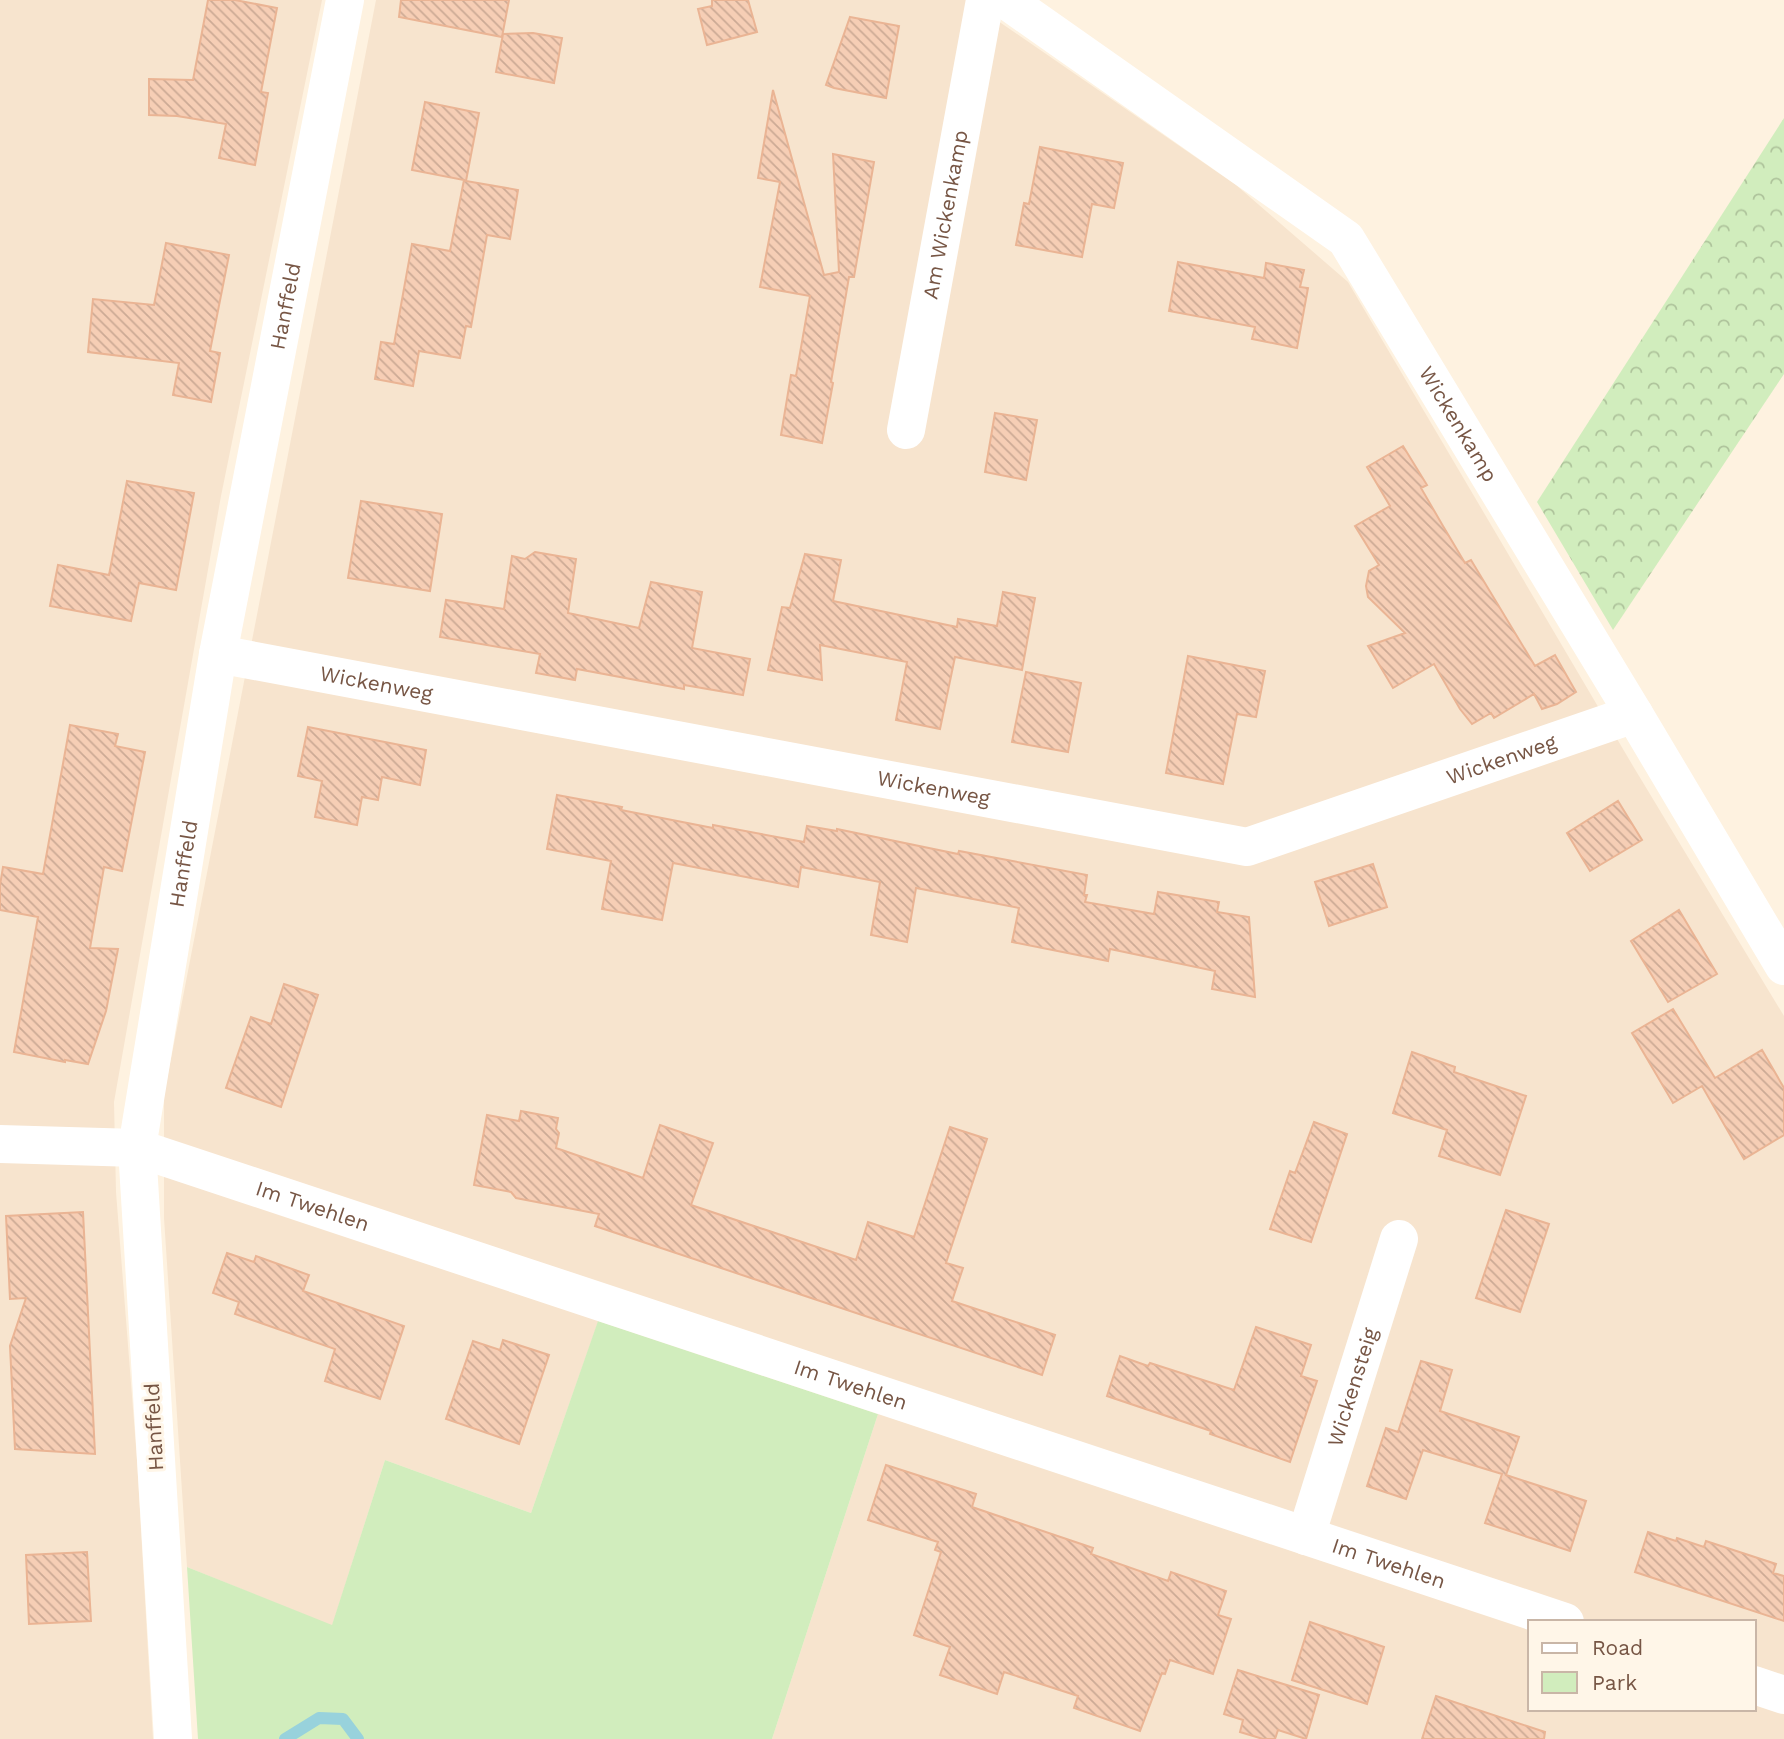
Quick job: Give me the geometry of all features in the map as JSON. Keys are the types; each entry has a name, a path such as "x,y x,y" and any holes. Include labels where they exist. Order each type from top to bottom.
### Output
{"street":[{"name":"Hanffeld","path":"173,1739 137,1149 218,654 345,0"},
{"name":"Am Wickenkamp","path":"906,430 985,0"},
{"name":"Wickenkamp","path":"1006,0 1346,239 1784,966"},
{"name":"Wickenweg","path":"218,654 1247,847 1634,714"},
{"name":"Im Twehlen","path":"0,1144 137,1149 1559,1620"},
{"name":"Wickensteig","path":"1306,1536 1399,1239"},
{"path":"1756,1686 1784,1695"}],"shaded area":[{"path":"0,0 322,0 221,496 114,1102 116,1192 137,1460 153,1739 0,1739"},
{"path":"376,0 971,0 1236,185 1348,282 1633,766 1784,1016 1784,1739 772,1739 878,1414 598,1322 531,1513 385,1460 332,1626 187,1567 164,1218 164,1095"}],"green space":[{"path":"1784,118 1784,374 1613,630 1537,502"},
{"path":"598,1321 878,1414 772,1739 198,1739 187,1567 332,1625 385,1460 531,1513"}],"building":[{"path":"208,0 235,0 277,8 261,92 268,93 255,165 219,158 226,124 177,116 149,115 149,79 193,80"},
{"path":"401,0 509,0 502,37 399,17"},
{"path":"712,0 748,0 757,32 707,45 698,9 712,6"},
{"path":"850,17 899,26 886,98 826,85"},
{"path":"533,33 562,38 554,83 496,72 503,34"},
{"path":"773,90 824,275 839,272 833,154 874,162 854,277 849,277 822,443 781,435 791,375 796,376 810,296 760,287 780,182 758,178"},
{"path":"425,102 479,113 466,181 518,190 510,239 487,235 471,327 466,326 460,358 419,351 413,386 375,379 381,342 394,344 412,244 450,251 464,180 412,170"},
{"path":"1040,147 1123,163 1114,208 1092,204 1082,257 1016,245 1024,203 1029,204"},
{"path":"166,243 229,255 210,351 220,353 211,402 173,395 179,363 88,352 93,299 154,305"},
{"path":"1178,262 1264,278 1266,263 1304,270 1300,287 1308,288 1297,348 1252,339 1255,327 1169,311"},
{"path":"995,413 1037,420 1026,480 985,472"},
{"path":"1403,446 1427,485 1421,488 1465,563 1471,560 1535,666 1555,655 1576,692 1557,704 1542,709 1534,694 1494,718 1491,713 1472,724 1460,709 1434,664 1393,688 1368,646 1405,633 1368,597 1366,586 1369,571 1379,565 1355,526 1390,506 1367,467"},
{"path":"127,481 194,493 176,590 139,583 131,621 50,606 58,565 109,575"},
{"path":"361,501 442,514 430,591 348,578"},
{"path":"535,552 576,559 568,613 639,628 651,582 702,592 692,648 750,659 743,695 684,685 684,689 577,669 575,680 536,673 540,654 440,637 446,600 504,609 512,556 525,559"},
{"path":"805,554 841,560 833,601 957,627 958,619 997,626 1003,592 1035,598 1022,670 955,657 940,729 896,720 907,662 820,645 822,680 768,670 782,607 790,608"},
{"path":"1188,656 1265,671 1256,717 1237,714 1223,784 1166,773"},
{"path":"1026,672 1081,683 1068,752 1012,742"},
{"path":"70,725 118,734 115,746 145,752 122,871 104,867 90,948 118,949 106,1011 88,1064 14,1052 38,917 0,910 3,867 43,874"},
{"path":"308,727 426,750 420,785 382,777 378,800 362,797 357,825 315,817 322,781 298,776"},
{"path":"557,795 713,828 713,825 804,842 807,826 837,829 958,854 959,851 1087,875 1085,902 1154,914 1158,892 1219,902 1217,912 1249,917 1255,997 1212,989 1215,971 1110,949 1108,961 1012,942 1019,908 916,888 907,942 871,935 880,882 801,867 798,887 673,863 662,920 602,909 611,861 547,849"},
{"path":"1618,801 1642,840 1590,871 1567,833"},
{"path":"1373,864 1387,907 1329,926 1315,882"},
{"path":"1679,910 1717,974 1668,1002 1631,941"},
{"path":"284,984 318,995 281,1107 226,1088 251,1017 271,1024"},
{"path":"1673,1009 1715,1078 1762,1050 1784,1088 1784,1135 1744,1159 1702,1086 1673,1103 1632,1033"},
{"path":"1412,1052 1455,1067 1454,1072 1526,1096 1500,1175 1439,1156 1447,1130 1393,1113"},
{"path":"521,1111 558,1118 556,1148 643,1178 660,1125 713,1143 691,1205 856,1260 868,1222 914,1237 950,1127 987,1139 946,1263 963,1268 952,1301 1055,1335 1042,1375 595,1226 599,1214 516,1198 511,1192 474,1185 487,1115 519,1121"},
{"path":"1314,1122 1347,1134 1311,1242 1270,1229 1290,1171 1295,1173"},
{"path":"1506,1210 1549,1224 1520,1312 1476,1298"},
{"path":"83,1212 95,1454 15,1449 10,1346 26,1298 10,1299 6,1216"},
{"path":"227,1253 254,1262 256,1256 309,1275 303,1291 404,1326 380,1399 325,1381 335,1349 235,1314 239,1302 213,1293"},
{"path":"1256,1327 1311,1345 1301,1376 1317,1381 1290,1462 1210,1434 1211,1431 1107,1396 1120,1356 1234,1390"},
{"path":"503,1340 549,1355 519,1444 446,1419 473,1341 500,1350"},
{"path":"1421,1361 1452,1370 1440,1411 1519,1437 1506,1475 1586,1501 1570,1551 1485,1523 1502,1474 1423,1450 1406,1499 1367,1486 1386,1428 1398,1432"},
{"path":"886,1465 976,1494 972,1507 1093,1548 1091,1554 1168,1581 1171,1572 1226,1591 1218,1615 1231,1619 1213,1674 1170,1660 1165,1674 1162,1673 1140,1731 1074,1708 1078,1696 1004,1672 997,1694 940,1675 950,1647 914,1635 941,1552 935,1550 938,1542 868,1520"},
{"path":"1648,1532 1704,1547 1706,1541 1776,1564 1773,1573 1784,1576 1784,1621 1635,1572"},
{"path":"87,1552 91,1621 29,1624 26,1555"},
{"path":"1310,1622 1384,1647 1367,1704 1292,1680"},
{"path":"1238,1670 1319,1695 1306,1739 1278,1730 1275,1739 1263,1739 1240,1732 1243,1720 1224,1714"},
{"path":"1436,1696 1545,1732 1544,1739 1422,1739"}],"waterway":[{"path":"285,1739 319,1718 343,1719 358,1739"}]}
